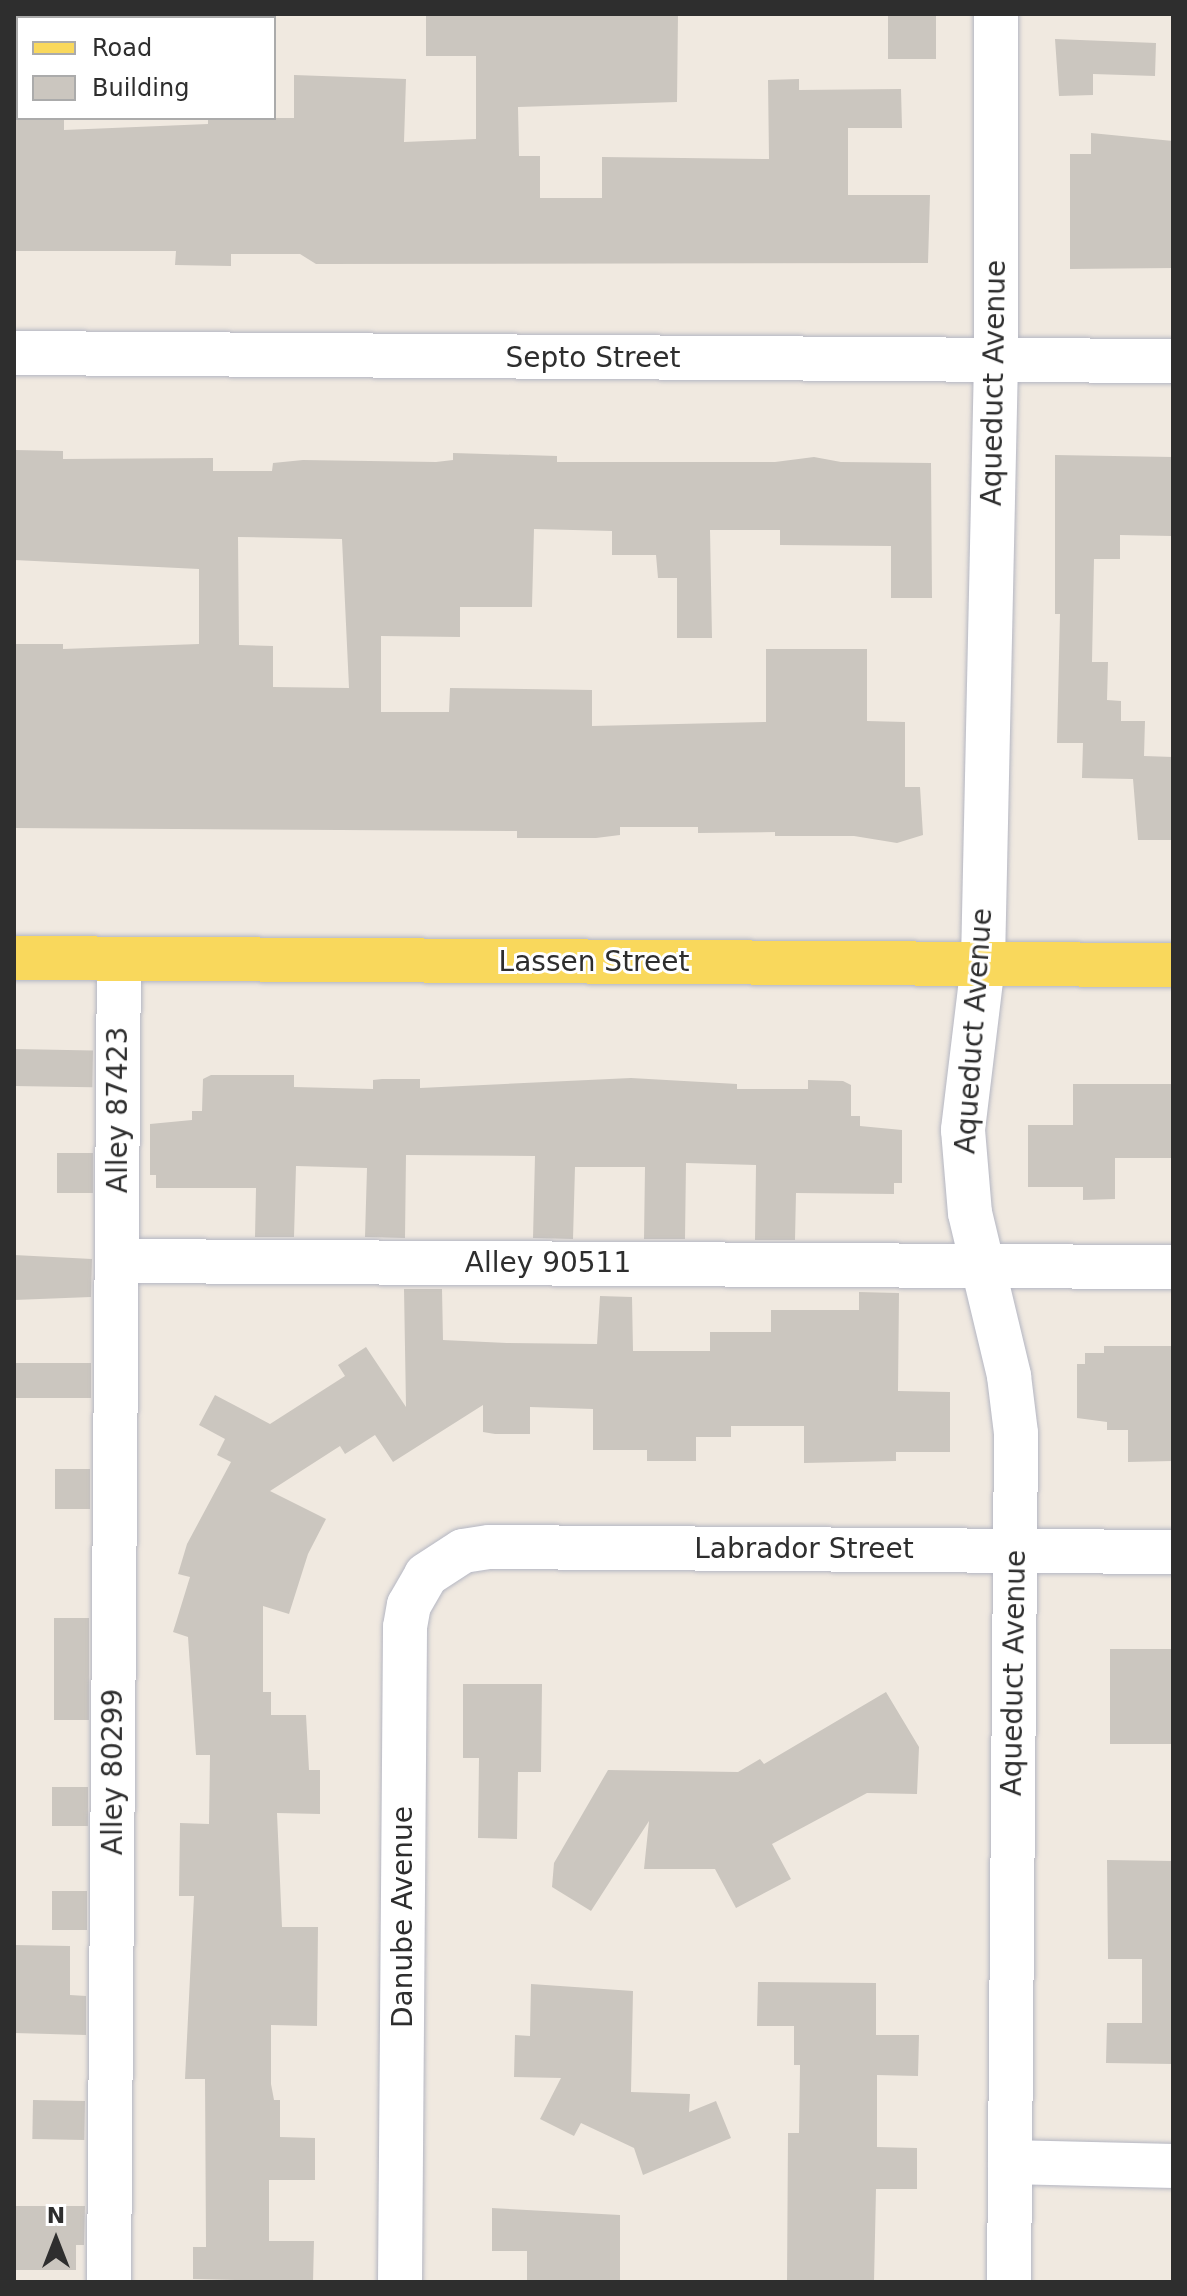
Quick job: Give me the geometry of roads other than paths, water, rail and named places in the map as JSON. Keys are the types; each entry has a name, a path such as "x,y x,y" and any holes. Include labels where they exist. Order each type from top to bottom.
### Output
{"main road":[{"name":"Lassen Street","path":"14,958 1173,965"}],"street":[{"name":"Aqueduct Avenue","path":"996,14 996,361 983,964 963,1130 980,1265 1009,1376 1016,1433 1009,2282"},
{"name":"Septo Street","path":"14,353 1173,361"},
{"name":"Alley 87423","path":"117,1261 119,959"},
{"name":"Alley 90511","path":"117,1261 1173,1267"},
{"name":"Alley 80299","path":"109,2282 117,1261"},
{"name":"Labrador Street","path":"440,1565 463,1551 489,1547 1173,1552"},
{"name":"Danube Avenue","path":"400,2282 405,1627 417,1589 440,1565"},
{"path":"1010,2162 1173,2166"}]}
